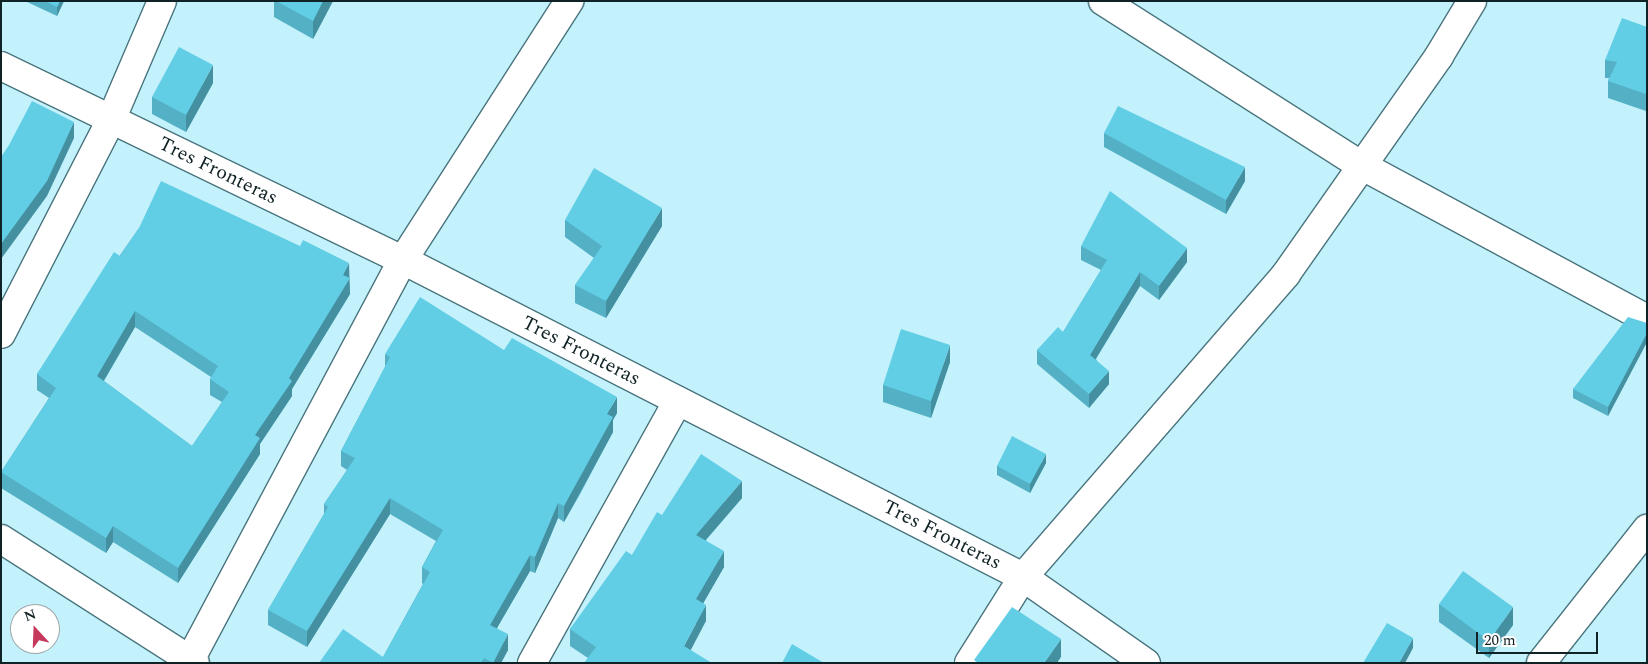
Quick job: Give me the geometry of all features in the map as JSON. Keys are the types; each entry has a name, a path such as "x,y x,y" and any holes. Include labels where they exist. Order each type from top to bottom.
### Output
{"street":[{"path":"1,334 111,120 162,1"},
{"path":"1,539 193,661 403,260 569,1"},
{"path":"1103,1 1359,164 1647,319"},
{"path":"970,663 1023,577 1286,274 1359,164 1439,56 1472,1"},
{"name":"Tres Fronteras","path":"1,66 403,260 1023,577 1146,663"},
{"path":"532,663 678,401"},
{"path":"1541,663 1647,529"}],"building":[{"path":"45,1 60,1 57,7"},
{"path":"276,1 323,1 313,21"},
{"path":"1622,18 1647,27 1646,94 1608,81 1617,62 1605,60"},
{"path":"179,47 213,65 186,115 152,97"},
{"path":"32,101 74,122 47,181 1,244 1,157"},
{"path":"1118,106 1245,167 1226,200 1104,133"},
{"path":"594,168 662,208 606,301 575,285 602,246 565,220"},
{"path":"161,181 300,246 303,240 349,263 343,275 350,278 289,378 292,381 255,435 260,438 178,568 113,526 106,538 1,472 56,388 37,374 114,252 120,256 139,228","holes":["135,311 218,366 210,379 229,392 192,446 97,376"]},
{"path":"1110,191 1187,248 1159,286 1140,272 1090,355 1109,371 1089,394 1037,350 1058,327 1063,332 1107,260 1081,246"},
{"path":"420,297 504,350 512,338 617,397 607,414 613,417 564,506 558,503 535,557 530,555 490,625 508,634 493,663 484,658 481,663 319,663 343,629 383,657 430,572 422,567 443,530 390,498 307,631 268,610 328,507 324,504 355,458 341,451 390,357 385,354"},
{"path":"1628,317 1647,323 1647,333 1608,407 1573,389"},
{"path":"901,329 950,345 931,401 883,385"},
{"path":"1012,436 1046,454 1030,484 997,466"},
{"path":"701,454 742,481 696,535 724,551 696,599 706,605 684,646 712,663 584,663 596,647 570,629 626,551 632,555 657,512 662,515"},
{"path":"1463,571 1513,607 1489,641 1439,604"},
{"path":"1012,607 1061,639 1044,663 978,663 974,660"},
{"path":"1387,623 1413,638 1399,663 1363,663"},
{"path":"792,644 824,663 782,663"}]}
